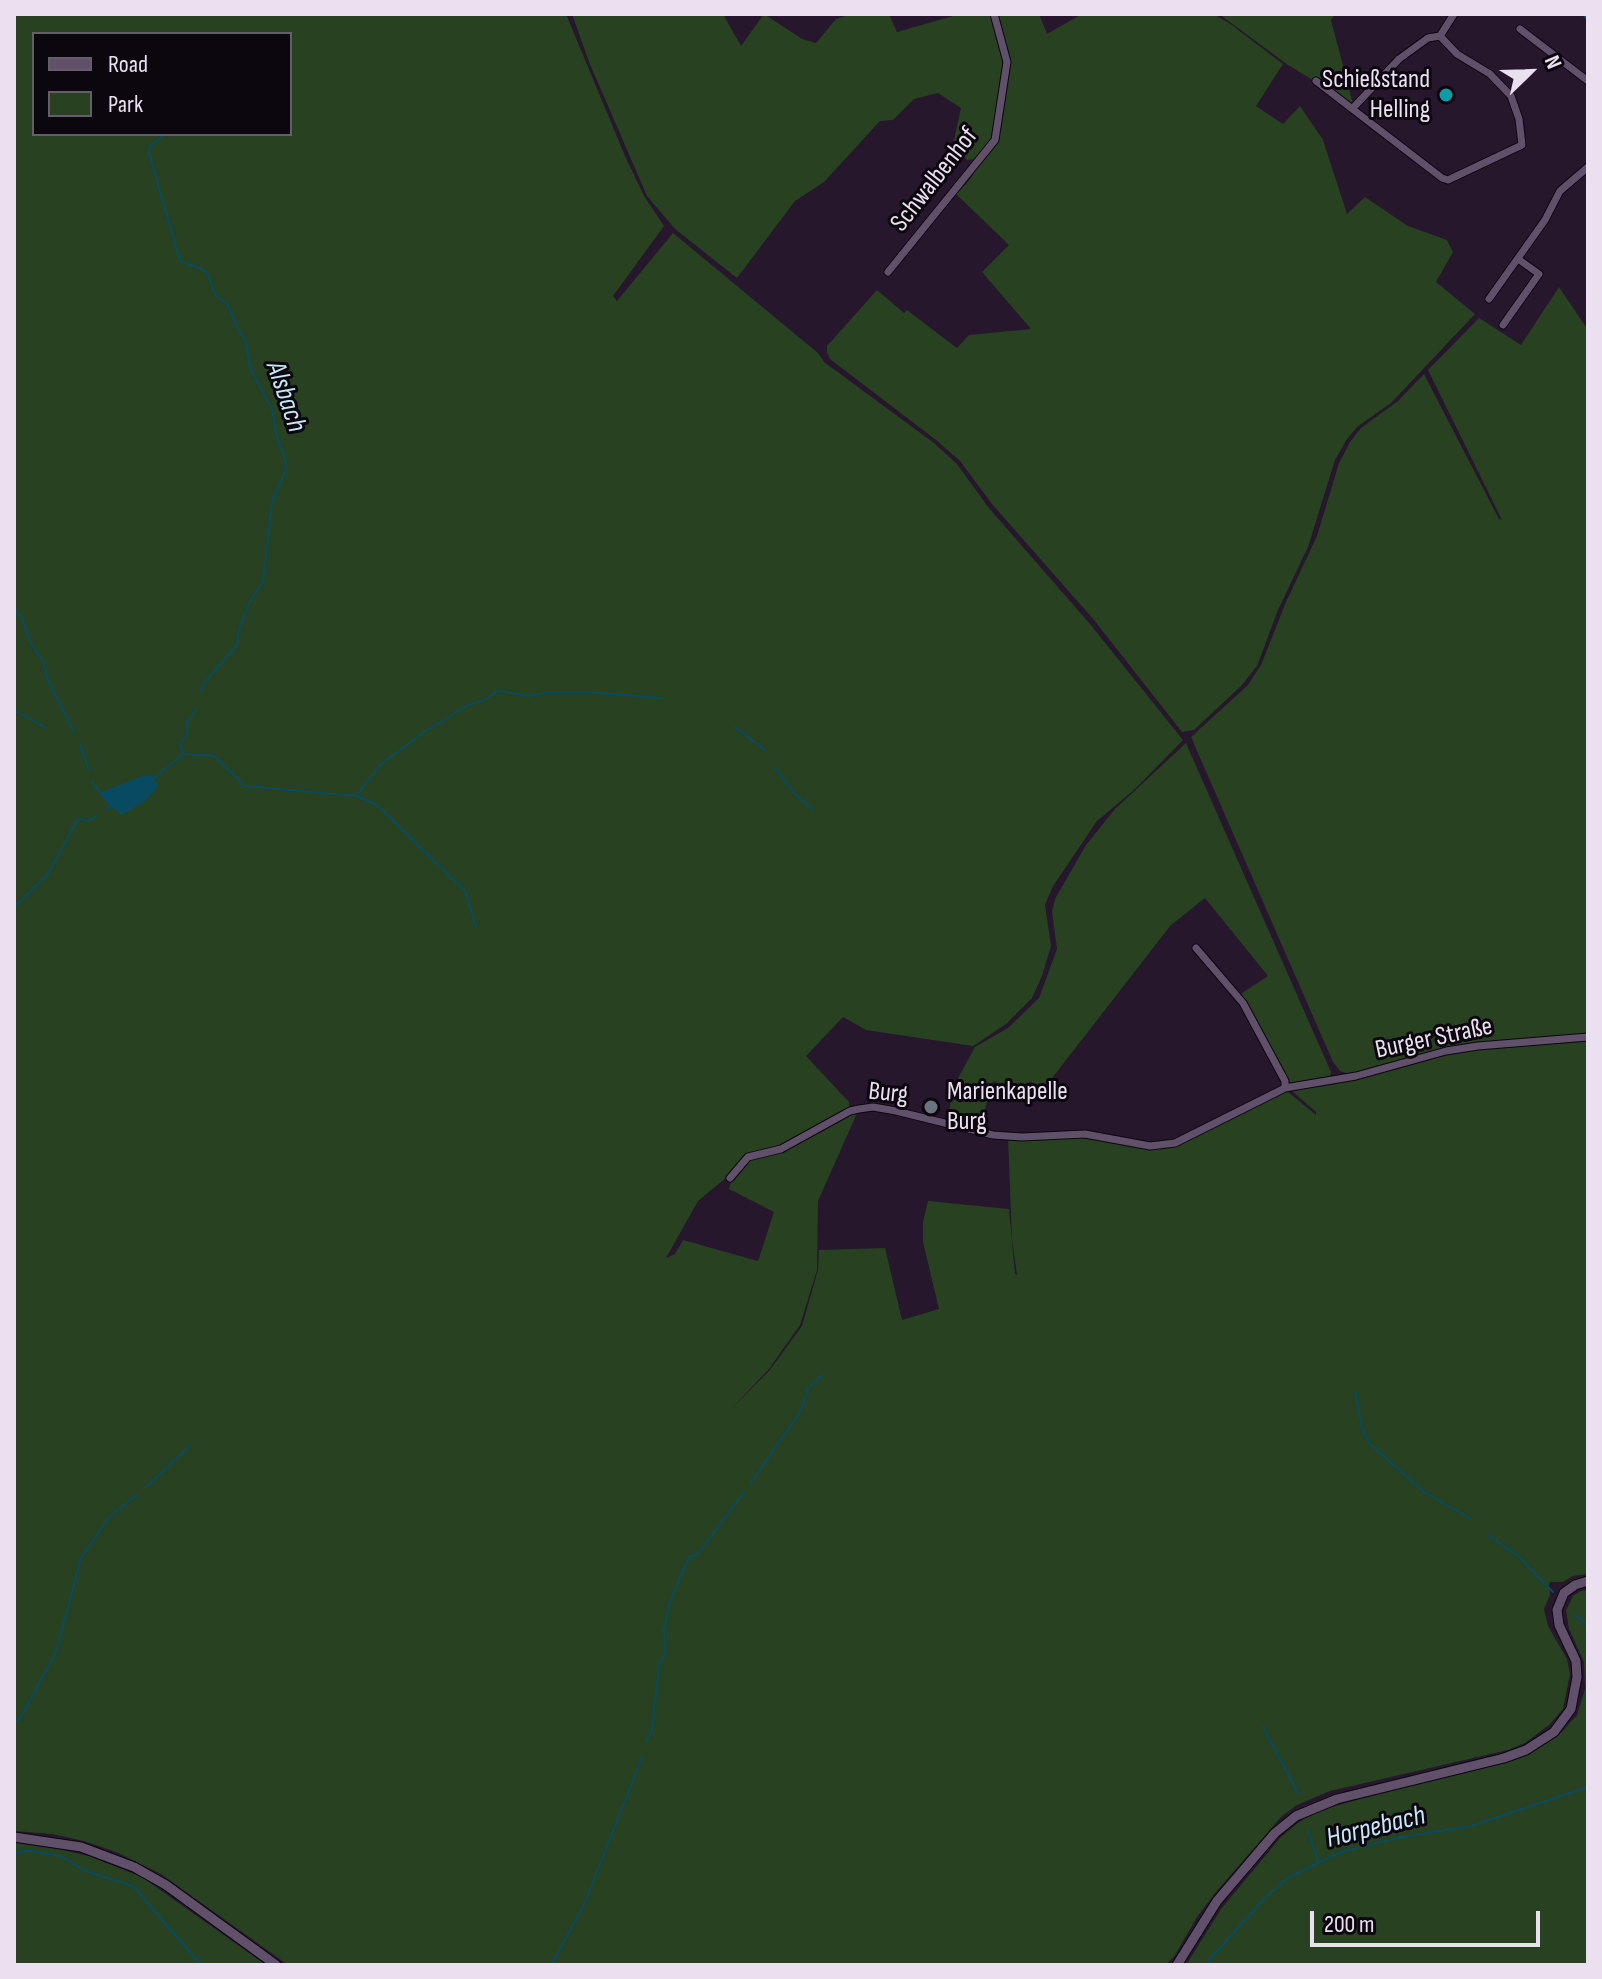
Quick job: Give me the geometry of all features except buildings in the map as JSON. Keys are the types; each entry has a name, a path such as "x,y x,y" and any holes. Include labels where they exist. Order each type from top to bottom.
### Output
{"street":[{"name":"Schwalbenhof","path":"888,272 995,140 1007,62 994,14"},
{"path":"1353,108 1399,59 1428,38 1440,36 1454,14"},
{"path":"1520,29 1588,81"},
{"path":"1316,81 1448,180 1522,145 1519,119 1511,96 1490,74 1457,54 1440,36"},
{"path":"1489,299 1545,220 1560,191 1588,167"},
{"path":"1503,325 1539,274 1518,259"},
{"path":"1196,948 1243,1003 1285,1081 1285,1088"},
{"name":"Burger Straße","path":"1337,1079 1446,1051 1588,1037"},
{"name":"Burg","path":"730,1178 748,1157 781,1149 859,1109 873,1107 896,1111 993,1135 1085,1134 1150,1146 1175,1143 1285,1088 1337,1079"},
{"path":"1177,1965 1217,1901 1275,1833 1296,1816 1337,1799 1504,1758 1526,1750 1554,1732 1571,1709 1577,1677 1576,1661 1559,1625 1557,1610 1564,1593 1588,1581"},
{"path":"14,1837 81,1847 134,1867 166,1885 276,1965"}],"green space":[{"path":"14,14 566,14 625,156 644,196 664,226 613,296 617,301 673,233 818,353 824,362 934,443 957,464 988,507 1090,624 1183,740 1135,789 1097,821 1053,886 1045,905 1051,946 1042,976 1032,998 1006,1024 973,1046 866,1030 843,1017 806,1056 849,1102 849,1109 797,1140 748,1155 698,1201 666,1258 675,1254 683,1240 758,1261 774,1212 729,1189 734,1172 749,1158 781,1150 858,1111 818,1201 817,1270 800,1325 769,1369 731,1409 769,1371 802,1326 818,1270 819,1250 885,1248 902,1320 939,1309 923,1242 923,1222 928,1201 1009,1209 1015,1274 1017,1275 1012,1239 1008,1138 1069,1135 1151,1148 1175,1144 1287,1091 1316,1115 1292,1091 1440,1055 1588,1039 1588,1574 1573,1576 1563,1582 1550,1582 1550,1595 1544,1609 1548,1626 1567,1659 1570,1674 1563,1709 1549,1725 1525,1743 1508,1750 1330,1791 1297,1805 1281,1817 1216,1892 1166,1965 288,1965 161,1874 116,1852 52,1834 14,1831"},
{"path":"572,14 723,14 741,46 764,14 802,39 816,43 836,19 852,14 889,14 897,32 960,14 993,14 1006,62 993,139 977,159 967,160 955,147 954,140 961,108 938,93 914,99 893,120 880,121 824,182 795,201 737,278 675,229 647,196 589,62"},
{"path":"996,14 1039,14 1047,34 1082,14 1213,14 1229,23 1283,64 1256,106 1283,124 1300,106 1323,140 1347,214 1365,197 1408,226 1447,240 1453,252 1436,282 1475,314 1391,403 1357,427 1347,439 1335,460 1308,547 1278,610 1257,666 1242,685 1194,730 1182,732 1094,620 992,504 960,461 830,359 827,352 827,346 877,290 904,313 907,310 957,348 969,335 1031,329 982,272 1009,245 956,194 996,142 1009,63"},
{"path":"1219,14 1335,14 1331,20 1353,104 1288,65"},
{"path":"1559,287 1588,330 1588,1036 1480,1043 1351,1075 1340,1071 1333,1062 1191,737 1248,685 1261,665 1317,536 1339,463 1350,442 1361,428 1398,401 1424,374 1502,520 1428,370 1479,318 1521,345"},
{"path":"1186,743 1331,1072 1330,1076 1292,1084 1286,1079 1239,995 1268,976 1205,898 1171,925 1042,1091 1030,1081 1022,1092 993,1081 980,1127 951,1119 949,1110 956,1082 975,1047 1008,1028 1039,998 1057,949 1052,911 1055,899 1086,845 1115,809"},
{"path":"1588,1590 1588,1965 1186,1965 1221,1909 1280,1838 1299,1822 1322,1810 1380,1793 1517,1759 1558,1736 1577,1715 1585,1689 1584,1662 1569,1629 1566,1610 1573,1596"},
{"path":"14,1841 89,1856 142,1877 266,1965 14,1965"}],"water":[{"path":"142,776 153,776 158,786 145,801 122,815 99,793"}],"waterway":[{"path":"1583,14 1588,20"},
{"name":"Alsbach","path":"162,136 150,146 149,153 180,261 202,269 208,275 216,296 227,304 246,342 250,368 272,409 276,434 286,462 284,475 272,502 263,583 250,601 239,629 237,645 204,683 201,692"},
{"path":"14,609 21,616 31,644 43,661 48,680 74,732"},
{"path":"183,754 214,756 245,786 356,796 380,765 424,732 498,691 530,696 548,692 588,692 662,698"},
{"path":"14,710 46,728"},
{"name":"Alsbach","path":"154,778 183,754 180,743 187,734 187,722 196,710"},
{"path":"735,727 765,750"},
{"path":"80,745 89,770"},
{"path":"775,768 794,793 813,810"},
{"path":"92,781 100,793"},
{"path":"357,796 377,805 465,891 476,927"},
{"name":"Alsbach","path":"106,810 112,805"},
{"name":"Alsbach","path":"14,908 48,874 78,819 89,821 97,816"},
{"path":"750,1484 800,1412 809,1387 823,1375"},
{"path":"1355,1391 1362,1428 1369,1443 1424,1492 1471,1519"},
{"path":"146,1487 190,1446"},
{"path":"647,1741 652,1729 659,1666 665,1654 664,1630 670,1601 689,1557 697,1555 745,1491"},
{"path":"14,1722 20,1719 56,1652 81,1558 110,1516 137,1495"},
{"path":"1488,1535 1518,1556 1553,1592"},
{"path":"1574,1614 1588,1626"},
{"path":"1263,1727 1298,1793"},
{"path":"551,1965 584,1905 642,1757"},
{"name":"Horpebach","path":"1209,1965 1208,1961 1265,1898 1289,1877 1341,1852 1397,1838 1471,1826 1588,1787"},
{"path":"1308,1830 1318,1863"},
{"name":"Horpebach","path":"14,1852 60,1856 86,1871 133,1886 201,1965"}],"place":[{"name":"Schießstand Helling","path":"1446,95"},
{"name":"Marienkapelle Burg","path":"931,1107"}]}
